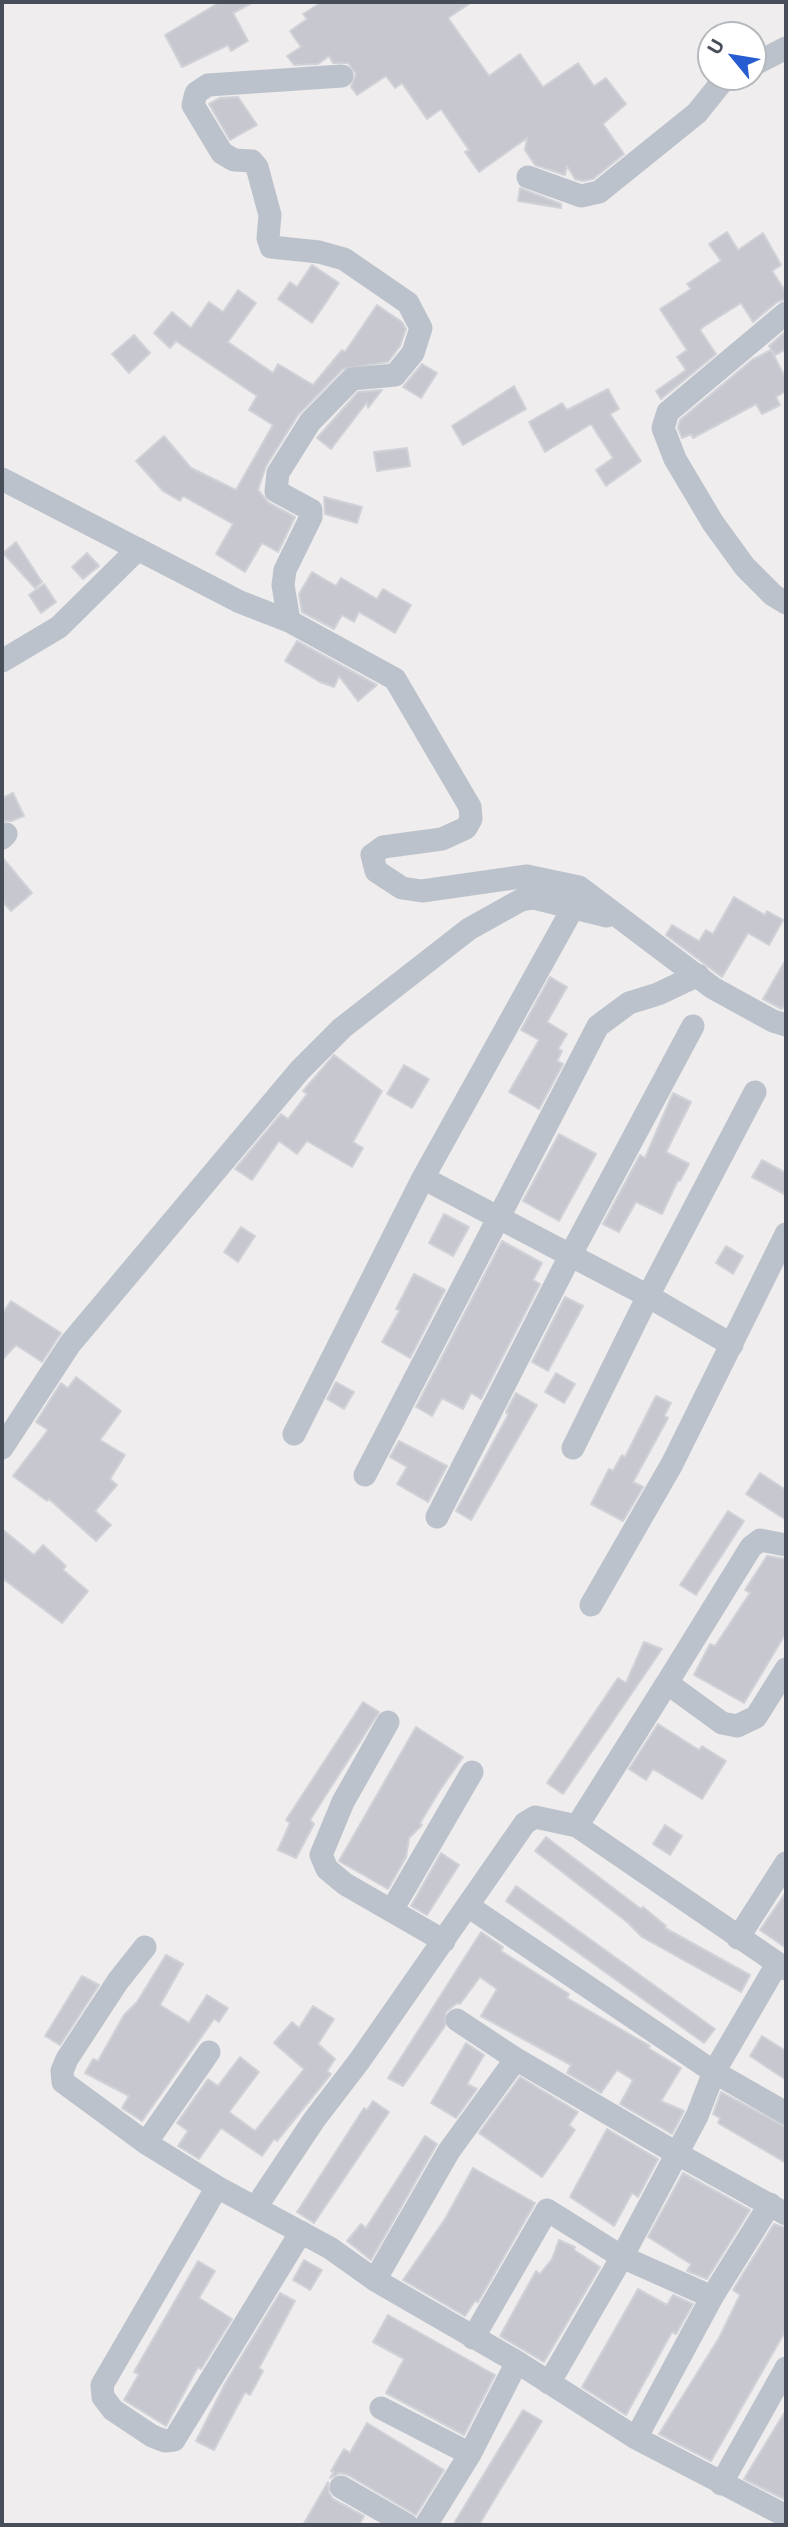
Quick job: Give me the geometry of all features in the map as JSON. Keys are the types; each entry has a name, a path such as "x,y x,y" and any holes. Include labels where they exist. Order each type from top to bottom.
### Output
{"street":[{"path":"767,58 786,48"},
{"path":"289,621 283,585 285,570 311,517 311,510 276,491 278,473 310,422 352,379 395,375 413,353 421,327 408,303 344,259 319,252 271,247 268,238 271,222 257,167 252,161 234,160 222,153 193,105 199,89 217,84 274,83 342,76"},
{"path":"528,177 581,196 599,192 697,113 714,91"},
{"path":"786,313 668,412 663,428 675,459 713,523 745,567 773,595 786,603"},
{"path":"2,479 240,602 289,621 395,678 470,807 471,819 466,828 442,839 376,850 372,855 376,871 402,888 422,891 527,876 579,887 713,988 786,1026"},
{"path":"2,661 59,627 138,549"},
{"path":"2,1448 71,1344 300,1070 342,1028 469,929 521,900 534,898 574,906 620,920"},
{"path":"294,1434 423,1178 574,906"},
{"path":"365,1475 598,1026 629,1003 698,975"},
{"path":"437,1517 570,1256 694,1026"},
{"path":"573,1448 648,1296 755,1093"},
{"path":"423,1178 648,1296 732,1345"},
{"path":"591,1605 672,1464 786,1234"},
{"path":"576,1826 751,1547 760,1540 786,1545"},
{"path":"667,1684 722,1723 737,1726 756,1717 786,1669"},
{"path":"388,1722 343,1802 321,1855 327,1869 345,1884 444,1941"},
{"path":"392,1910 472,1772"},
{"path":"256,2207 314,2120 444,1941 525,1823 535,1817 576,1826 782,1966 714,2072 697,2116 549,2383"},
{"path":"738,1937 786,1863"},
{"path":"468,1906 714,2072 786,2113"},
{"path":"145,1947 82,2033 62,2071 64,2082 69,2087 146,2143 217,2187 301,2232 375,2280 517,2362 636,2438 786,2516"},
{"path":"457,2020 516,2059 778,2209 712,2297 636,2438"},
{"path":"146,2143 209,2052"},
{"path":"375,2280 449,2151 516,2059"},
{"path":"217,2187 102,2385 103,2398 113,2410 152,2436 174,2440 301,2232"},
{"path":"473,2338 547,2210 621,2257 712,2297"},
{"path":"426,2525 470,2454 517,2362"},
{"path":"721,2484 786,2368"},
{"path":"382,2408 470,2454"},
{"path":"341,2487 407,2525"}],"building":[{"path":"220,2 254,2 233,13 248,41 231,51 228,45 182,67 165,35"},
{"path":"322,2 472,2 448,18 489,76 520,54 543,87 578,63 594,86 606,78 626,104 603,124 624,154 593,179 582,181 575,179 567,166 565,175 535,165 525,150 527,138 479,172 465,152 469,150 441,109 427,119 402,83 395,88 386,76 357,95 351,87 356,74 348,63 333,63 329,56 318,64 294,65 287,56 301,47 290,31 307,19 303,14"},
{"path":"238,97 257,125 230,140 209,104 220,98"},
{"path":"520,188 561,204 561,208 518,201"},
{"path":"727,232 738,250 763,233 781,265 772,271 786,292 786,299 777,302 753,322 741,303 703,327 700,330 716,354 661,399 656,391 686,370 677,357 687,350 660,309 691,289 687,284 721,261 709,244"},
{"path":"312,265 339,283 312,323 278,299 290,282 297,287"},
{"path":"238,290 256,303 228,342 273,373 278,364 313,385 342,350 345,352 377,305 402,322 406,329 400,346 388,362 343,369 298,415 266,466 258,490 269,503 295,517 278,552 262,543 245,572 216,554 233,524 183,496 180,501 163,491 136,461 164,436 191,468 236,490 273,425 249,410 257,396 176,341 170,348 154,333 172,312 191,328 209,302 223,312"},
{"path":"786,331 786,349 775,355 769,346"},
{"path":"134,335 150,353 129,373 112,354"},
{"path":"771,350 786,379 786,391 776,397 780,405 762,414 756,404 693,438 691,434 682,438 678,428 680,420 752,360"},
{"path":"422,364 437,373 421,398 403,387"},
{"path":"514,386 526,409 463,445 452,426"},
{"path":"608,389 619,409 610,414 641,461 606,486 596,470 613,458 591,424 545,452 529,422 562,403 567,410"},
{"path":"382,390 368,408 367,402 331,449 317,438 358,392"},
{"path":"407,448 410,466 377,471 374,452"},
{"path":"324,497 362,507 357,523 325,514"},
{"path":"16,542 42,582 35,588 3,553"},
{"path":"87,553 99,566 83,579 72,567"},
{"path":"312,572 336,586 341,578 377,599 383,589 411,605 395,633 359,612 354,622 342,615 334,629 302,612 299,594"},
{"path":"44,584 56,602 41,613 29,595"},
{"path":"297,641 377,685 358,701 339,676 334,687 320,682 285,661"},
{"path":"13,793 24,816 2,821 2,798"},
{"path":"2,857 32,893 11,911 2,901"},
{"path":"734,897 765,915 767,911 783,920 769,945 748,933 722,977 666,935 672,925 699,941 706,930 713,934"},
{"path":"786,959 786,1002 782,1009 763,999"},
{"path":"550,977 567,987 547,1022 567,1034 558,1049 562,1051 557,1061 563,1064 539,1109 509,1092 539,1040 521,1030"},
{"path":"334,1055 382,1091 353,1142 363,1148 352,1167 307,1141 297,1154 279,1141 252,1180 235,1169 281,1114 288,1119 307,1094 303,1091"},
{"path":"404,1065 429,1079 412,1108 387,1094"},
{"path":"673,1093 691,1102 666,1152 689,1164 662,1214 636,1202 619,1232 603,1224 640,1155 645,1158"},
{"path":"559,1134 596,1154 559,1221 523,1201"},
{"path":"762,1160 786,1173 786,1195 752,1177"},
{"path":"444,1214 469,1227 453,1256 429,1243"},
{"path":"241,1227 255,1236 238,1262 224,1252"},
{"path":"502,1241 542,1263 533,1280 540,1284 481,1399 471,1393 463,1409 442,1398 432,1416 416,1407"},
{"path":"726,1246 743,1256 733,1274 716,1263"},
{"path":"414,1274 445,1290 410,1358 382,1342 400,1310 396,1309"},
{"path":"565,1297 583,1306 548,1371 532,1362"},
{"path":"11,1301 61,1333 42,1362 16,1345 2,1360 2,1314"},
{"path":"556,1373 575,1384 564,1403 545,1392"},
{"path":"76,1377 121,1411 100,1440 125,1455 110,1479 117,1485 95,1511 111,1525 96,1541 49,1499 47,1501 13,1476 48,1430 36,1422 61,1383 68,1388"},
{"path":"336,1382 354,1392 344,1409 327,1399"},
{"path":"516,1393 537,1405 471,1520 456,1511 508,1415 506,1412"},
{"path":"656,1396 671,1403 664,1416 668,1418 633,1482 643,1487 623,1521 591,1504 609,1469 613,1471 622,1455 625,1457"},
{"path":"399,1441 447,1466 428,1502 397,1484 407,1467 390,1457"},
{"path":"760,1473 786,1490 786,1520 746,1494"},
{"path":"728,1511 744,1521 696,1595 680,1585"},
{"path":"2,1529 34,1555 43,1545 66,1566 63,1570 88,1591 62,1623 2,1578"},
{"path":"767,1556 786,1559 786,1633 744,1703 694,1675 710,1644 715,1646 750,1593 745,1590"},
{"path":"644,1642 662,1649 563,1794 547,1783 618,1678 626,1683"},
{"path":"363,1702 379,1712 310,1820 314,1824 296,1858 278,1850 290,1823 286,1820"},
{"path":"658,1724 699,1750 702,1746 726,1761 702,1799 653,1769 646,1780 629,1769"},
{"path":"416,1727 463,1757 420,1823 422,1825 409,1838 406,1857 388,1889 339,1861"},
{"path":"665,1825 682,1836 670,1855 653,1844"},
{"path":"546,1837 641,1909 643,1907 666,1926 665,1928 750,1975 741,1992 642,1937 627,1922 535,1851"},
{"path":"441,1853 459,1865 427,1915 411,1906"},
{"path":"516,1886 715,2029 704,2043 506,1901"},
{"path":"786,1892 786,1948 760,1930"},
{"path":"481,1932 503,1947 501,1951 569,1994 567,1998 650,2046 648,2048 681,2068 661,2101 684,2111 672,2134 620,2104 633,2080 617,2070 601,2093 567,2073 571,2065 481,2016 497,1989 480,1977 460,2004 457,2003 446,2012 445,2026 403,2086 388,2078"},
{"path":"166,1955 183,1964 160,2005 189,2023 207,1995 228,2008 219,2022 214,2019 142,2121 122,2108 129,2096 85,2073 93,2059 98,2061 124,2015 137,2002"},
{"path":"82,1976 99,1985 60,2045 45,2036"},
{"path":"313,2006 334,2019 318,2044 335,2059 327,2071 331,2074 277,2141 274,2139 262,2156 221,2128 199,2159 178,2146 188,2131 177,2123 208,2079 218,2086 240,2057 259,2072 229,2112 255,2131 304,2069 274,2043 292,2022 299,2028"},
{"path":"762,2036 786,2051 786,2080 750,2056"},
{"path":"466,2043 484,2055 467,2084 477,2089 456,2118 431,2103"},
{"path":"520,2077 578,2112 569,2125 575,2130 542,2177 479,2133"},
{"path":"721,2092 786,2127 786,2163 718,2123 720,2118 713,2114"},
{"path":"373,2101 389,2112 314,2223 297,2212 364,2108 367,2110"},
{"path":"607,2129 658,2159 638,2197 632,2193 614,2226 570,2197"},
{"path":"425,2136 437,2144 371,2260 347,2241 361,2224 366,2228"},
{"path":"473,2168 535,2203 478,2302 475,2301 465,2316 403,2280 445,2219"},
{"path":"683,2173 750,2210 707,2279 687,2271 691,2264 648,2237"},
{"path":"774,2224 786,2228 786,2330 711,2461 659,2434 719,2338 740,2295 733,2290"},
{"path":"559,2240 575,2247 574,2250 600,2267 544,2362 500,2336 536,2271 540,2274 552,2259"},
{"path":"304,2260 322,2270 310,2290 293,2280"},
{"path":"198,2261 215,2271 199,2298 232,2319 201,2369 198,2367 166,2426 124,2400 139,2374 134,2372"},
{"path":"638,2289 667,2305 673,2295 693,2304 676,2334 672,2332 626,2415 582,2387"},
{"path":"280,2293 295,2301 259,2368 263,2371 250,2395 245,2392 214,2450 196,2441 226,2382"},
{"path":"388,2315 495,2375 464,2435 386,2393 404,2359 373,2342"},
{"path":"523,2410 542,2421 479,2525 453,2525"},
{"path":"786,2410 786,2500 744,2479"},
{"path":"367,2423 444,2470 416,2515 348,2475 340,2473 330,2478 334,2472 331,2471 344,2449 350,2453"},
{"path":"328,2482 329,2493 333,2499 364,2516 359,2525 303,2525"}]}
